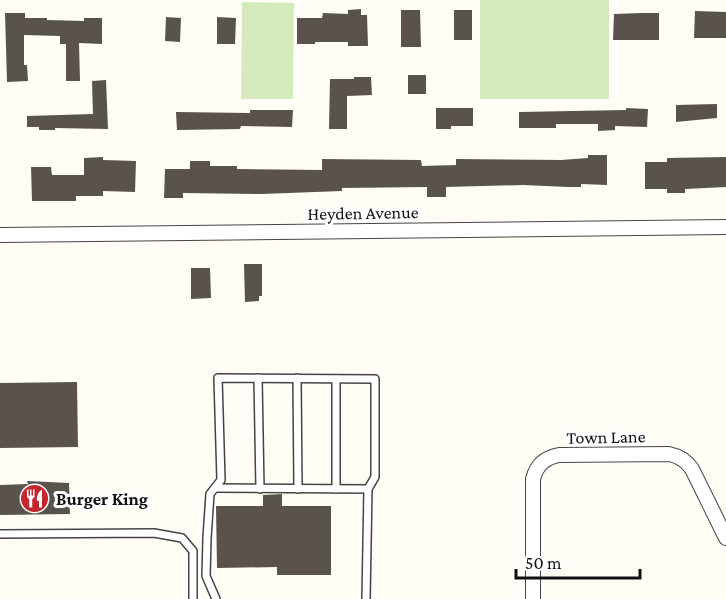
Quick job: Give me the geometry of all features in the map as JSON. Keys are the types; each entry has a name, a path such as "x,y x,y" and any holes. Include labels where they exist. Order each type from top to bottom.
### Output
{"street":[{"name":"Heyden Avenue","path":"0,235 726,227"},
{"name":"Town Lane","path":"533,599 533,479 539,465 548,458 559,455 669,454 678,456 692,468 726,538"}],"lane":[{"path":"216,599 207,576 207,538 210,494 220,480 218,378 297,378 375,379 375,477 368,489 366,599"},
{"path":"258,378 260,489"},
{"path":"297,378 298,489"},
{"path":"336,379 336,489"},
{"path":"215,488 368,489"},
{"path":"0,534 154,533 182,538 193,551 193,599"}],"green space":[{"path":"480,0 609,0 609,99 480,99"},
{"path":"242,2 294,3 293,99 241,99"}],"building":[{"path":"361,9 361,15 367,15 368,46 348,46 348,42 297,44 297,18 322,18 323,13 348,14 348,10"},
{"path":"401,10 420,10 421,47 401,47"},
{"path":"454,10 472,10 472,40 454,40"},
{"path":"695,11 726,12 726,38 694,38"},
{"path":"5,13 25,13 25,18 47,18 47,20 84,21 84,18 102,18 102,44 79,43 80,81 66,81 66,44 60,44 60,36 24,35 24,65 27,65 28,81 7,82"},
{"path":"659,13 659,40 613,40 614,14"},
{"path":"166,17 181,18 180,42 165,41"},
{"path":"217,17 236,18 235,44 217,44"},
{"path":"408,75 426,75 426,94 408,94"},
{"path":"354,77 371,77 372,95 347,96 347,129 329,129 330,79 354,79"},
{"path":"106,80 108,129 39,130 39,127 27,127 27,116 93,114 92,81"},
{"path":"717,104 717,118 676,122 676,105"},
{"path":"436,108 473,108 473,126 436,129"},
{"path":"626,108 648,109 647,127 615,126 615,130 598,131 598,124 556,124 556,128 519,128 519,112 626,110"},
{"path":"250,110 293,110 292,127 241,126 240,129 177,130 176,112 250,113"},
{"path":"588,155 607,155 607,185 446,187 446,197 427,197 427,187 342,188 342,191 262,194 183,193 183,198 164,198 165,169 190,169 190,161 210,161 210,166 237,166 237,169 322,170 322,159 421,160 422,166 456,165 456,159 561,160 588,158"},
{"path":"103,157 103,160 136,161 135,192 103,191 103,196 76,196 76,201 32,201 31,167 51,167 52,175 84,175 84,158"},
{"path":"726,157 726,187 685,189 685,193 667,193 667,189 645,189 645,162 667,162 667,158"},
{"path":"244,264 262,264 262,296 259,296 259,301 245,302"},
{"path":"191,268 210,268 211,298 191,299"},
{"path":"77,382 78,447 0,448 0,383"},
{"name":"Burger King","path":"27,481 69,483 70,514 0,515 0,485 28,484"},
{"path":"282,494 282,506 331,506 331,575 277,575 277,567 217,568 216,506 263,506 263,495"}],"place":[{"name":"Burger King","path":"35,499"}]}
